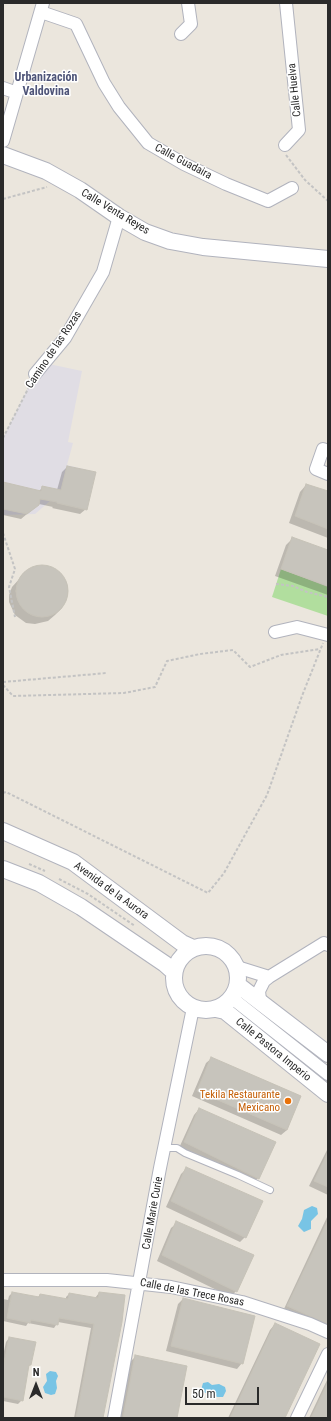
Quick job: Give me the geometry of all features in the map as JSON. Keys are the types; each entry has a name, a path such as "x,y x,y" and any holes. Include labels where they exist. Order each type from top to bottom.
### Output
{"street":[{"path":"181,34 191,24 188,3"},
{"name":"Calle Huelva","path":"285,146 299,130 286,3"},
{"path":"3,141 42,8"},
{"name":"Calle Guadaira","path":"42,8 76,24 104,82 119,108 148,143 184,164 226,184 268,201 292,188"},
{"path":"3,88 17,93"},
{"name":"Calle Venta Reyes","path":"3,155 46,171 80,190 119,217 145,232 170,241 203,247 328,259"},
{"name":"Camino de las Rozas","path":"35,374 65,338 103,272 119,217"},
{"path":"328,451 323,449 316,469 328,474"},
{"path":"275,632 297,627 327,635"},
{"name":"Avenida de la Aurora","path":"3,831 74,862 182,943 192,948"},
{"path":"3,869 39,883 81,907 165,964 174,972"},
{"path":"260,1000 259,991 264,981 324,943 328,945"},
{"path":"214,946 231,958 237,967 239,979 235,991 225,1004 216,1009 200,1011 193,1008 184,1002 177,994 173,983 174,972 180,958 192,948 214,946"},
{"path":"237,967 269,977"},
{"path":"235,991 260,1000 328,1054"},
{"path":"235,991 328,1074"},
{"name":"Calle Marie Curie","path":"114,1418 164,1148 193,1008"},
{"name":"Calle Pastora Imperio","path":"216,1009 225,1011 328,1094"},
{"name":"Calle de las Trece Rosas","path":"3,1280 107,1280 171,1287 242,1302 310,1324 328,1332"},
{"path":"297,1418 328,1354"}],"lane":[{"path":"164,1148 177,1148 185,1153 270,1190"}],"path":[{"path":"285,146 282,150 305,180 328,201"},
{"name":"Camino de las Rozas","path":"3,438 35,374"},
{"path":"3,534 15,569 9,588 15,617"},
{"path":"276,584 293,586 307,592 328,597"},
{"path":"3,792 6,792 208,893 224,873 267,795 302,696 327,635"},
{"path":"3,685 12,696 124,693 155,687 168,662 200,654 233,650 250,667 281,655 321,649"},
{"path":"3,682 107,673"}],"shaded area":[{"path":"44,363 82,371 68,442 73,443 67,465 96,472 87,510 50,501 35,514 3,515 3,438 35,374"}],"green space":[{"path":"281,569 328,587 328,616 272,597"}],"water":[{"path":"312,1206 317,1208 318,1214 311,1221 311,1229 304,1232 298,1226 302,1219 304,1210"},
{"path":"50,1371 56,1372 58,1376 55,1394 51,1395 45,1393 43,1387 47,1381 46,1374"},
{"path":"208,1382 212,1385 219,1384 225,1387 226,1391 223,1397 217,1397 211,1393 205,1393 201,1390 203,1383"}],"building":[{"path":"67,466 96,472 87,510 40,499 39,505 27,514 3,509 3,482 41,491 42,486 61,490"},
{"path":"306,484 328,491 328,529 295,516"},
{"path":"292,537 328,550 328,586 281,569"},
{"path":"37,565 47,565 61,572 68,586 68,596 61,610 47,617 37,617 27,613 20,606 16,596 16,586 20,576 27,569"},
{"path":"211,1057 301,1096 287,1130 197,1091"},
{"path":"199,1108 276,1142 259,1179 184,1142"},
{"path":"328,1152 328,1187 314,1181"},
{"path":"186,1167 263,1201 246,1238 171,1201"},
{"path":"328,1220 328,1324 287,1306"},
{"path":"176,1221 254,1255 237,1292 162,1255"},
{"path":"12,1292 39,1297 40,1294 68,1299 69,1293 98,1298 99,1292 125,1295 122,1322 103,1418 76,1418 94,1324 59,1318 58,1325 31,1320 30,1323 7,1318"},
{"path":"183,1298 255,1316 243,1364 171,1346"},
{"path":"275,1323 320,1344 285,1418 230,1418"},
{"path":"9,1337 36,1342 31,1365 29,1365 23,1401 3,1397 3,1368"},
{"path":"135,1355 187,1366 177,1418 123,1418"},
{"path":"328,1382 328,1418 311,1418"}],"place":[{"name":"Tekila Restaurante Mexicano","path":"288,1101"}],"district":[{"name":"Urbanización Valdovina","path":"46,85"}]}
